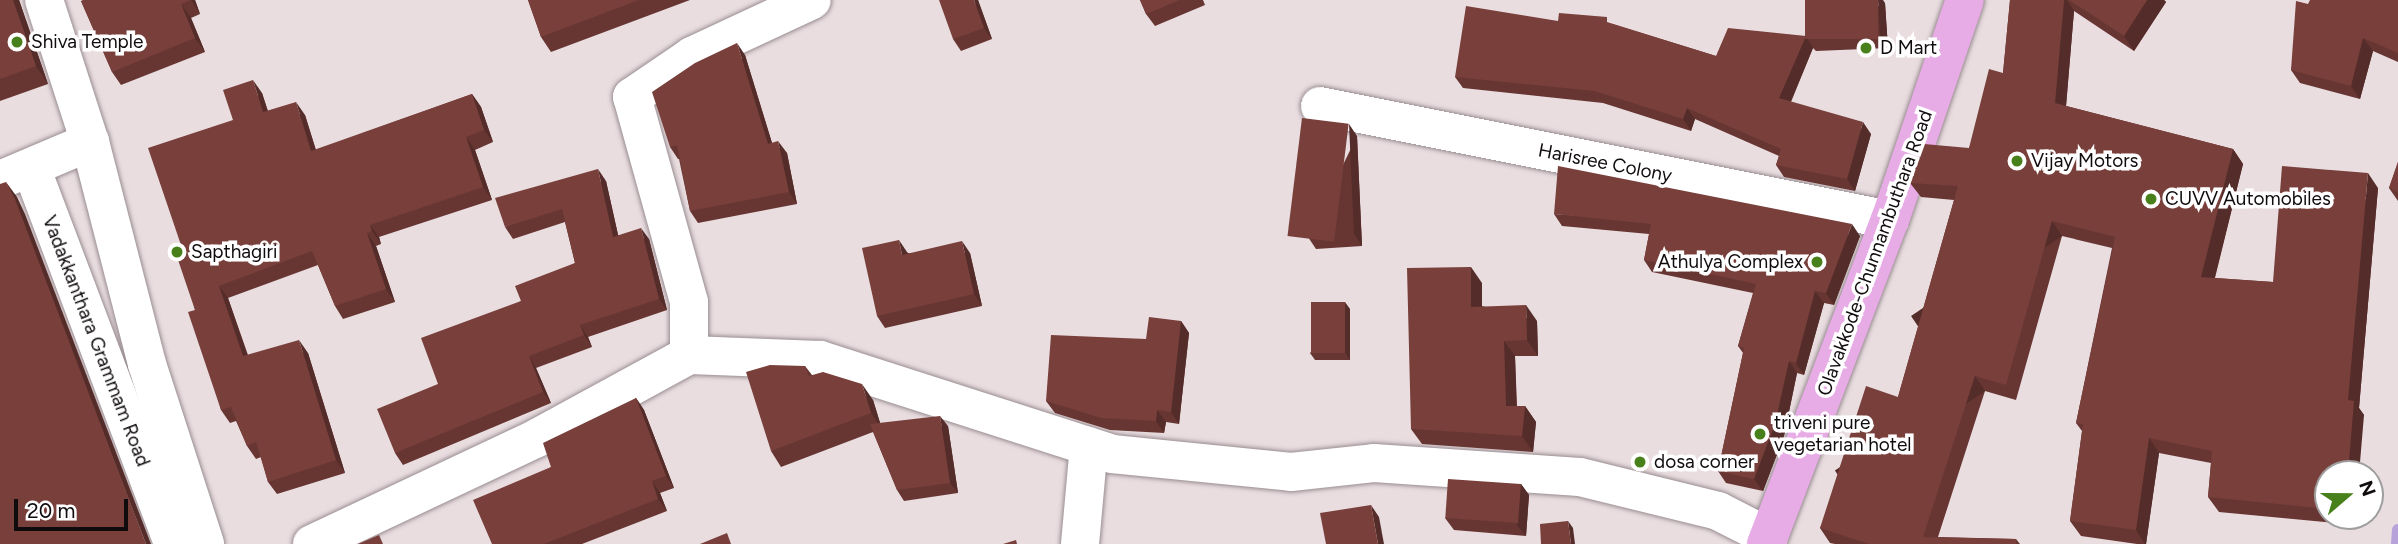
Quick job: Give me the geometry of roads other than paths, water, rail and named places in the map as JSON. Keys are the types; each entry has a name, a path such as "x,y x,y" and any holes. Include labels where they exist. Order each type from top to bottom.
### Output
{"main road":[{"name":"Olavakkode-Chunnambuthara Road","path":"1768,540 1890,220 1965,0"}],"street":[{"path":"44,0 90,142 147,364 205,544"},
{"path":"689,355 690,302 632,97 692,56 812,0"},
{"name":"Harisree Colony","path":"1320,106 1890,220"},
{"path":"16,175 90,142"},
{"name":"Vadakkanthara Grammam Road","path":"16,175 173,544"},
{"path":"313,544 537,438 689,355 820,360 1112,454 1291,472 1374,463 1580,477 1718,511 1768,540"},
{"path":"1080,544 1089,446"}],"waterway":[{"path":"2397,544 2398,530"}],"place":[{"name":"Shiva Temple","path":"17,42"},
{"name":"D Mart","path":"1866,48"},
{"name":"Vijay Motors","path":"2017,161"},
{"name":"CUVV Automobiles","path":"2151,199"},
{"name":"Sapthagiri","path":"177,252"},
{"name":"Athulya Complex","path":"1817,262"},
{"name":"triveni pure vegetarian hotel","path":"1760,434"},
{"name":"dosa corner","path":"1640,462"}]}
